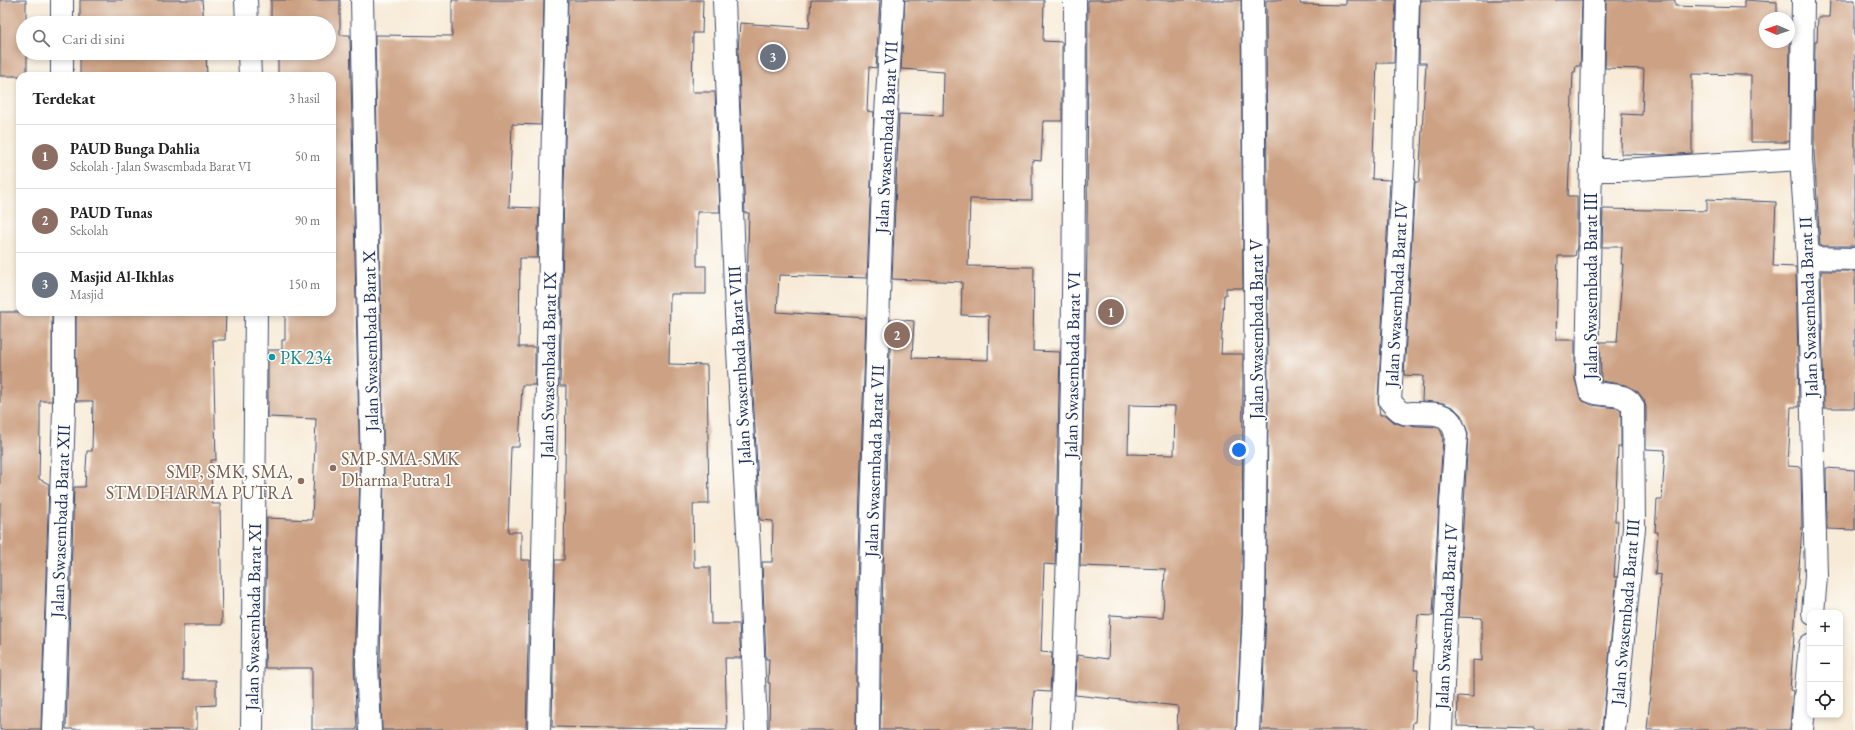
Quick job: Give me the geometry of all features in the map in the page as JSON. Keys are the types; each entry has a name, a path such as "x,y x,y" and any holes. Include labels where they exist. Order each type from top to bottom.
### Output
{"street":[{"path":"62,0 62,16"},
{"path":"246,0 247,16"},
{"name":"Jalan Swasembada Barat X","path":"362,0 372,477 367,664 370,730"},
{"name":"Jalan Swasembada Barat IX","path":"540,730 556,0"},
{"name":"Jalan Swasembada Barat VIII","path":"724,0 736,314 749,550 756,730"},
{"name":"Jalan Swasembada Barat VII","path":"868,730 869,608 879,295 885,130 892,0"},
{"name":"Jalan Swasembada Barat VI","path":"1061,730 1074,317 1075,0"},
{"name":"Jalan Swasembada Barat V","path":"1248,730 1254,613 1256,414 1253,0"},
{"name":"Jalan Swasembada Barat IV","path":"1408,0 1404,162 1390,401 1394,407 1404,413 1440,414 1450,420 1454,427 1456,436 1451,502 1441,730"},
{"name":"Jalan Swasembada Barat III","path":"1594,0 1588,385 1590,391 1599,395 1627,398 1634,407 1634,528 1614,730"},
{"name":"Jalan Swasembada Barat II","path":"1803,0 1801,159 1808,258 1816,576 1813,610"},
{"path":"62,60 62,72"},
{"path":"249,60 250,72"},
{"path":"1591,170 1629,170 1801,159"},
{"path":"1808,258 1855,259"},
{"name":"Jalan Swasembada Barat XII","path":"53,730 64,411 64,316"},
{"name":"Jalan Swasembada Barat XI","path":"252,730 256,316"},
{"path":"1802,730 1810,646"}],"building":[{"path":"0,0 26,0 26,16 16,16 16,60 27,60 27,72 16,72 16,76 0,76"},
{"path":"80,0 202,0 203,16 80,16"},
{"path":"271,0 340,0 340,35 350,35 360,477 354,664 357,730 312,730 312,668 265,668 267,518 312,520 316,419 268,417 268,350 282,350 282,340 285,340 285,316 336,316 336,72 278,72 278,60 336,60 336,16 271,16"},
{"path":"452,0 544,0 541,125 512,124 509,207 539,208 537,258 520,258 519,347 535,347 535,385 522,385 519,447 511,447 508,532 521,532 521,560 530,560 526,730 382,730 380,664 384,477 375,35 452,36"},
{"path":"568,0 703,0 702,33 693,33 692,92 715,92 720,212 697,212 697,266 706,266 706,294 670,294 669,364 707,365 709,504 693,504 694,567 710,567 711,624 739,624 741,658 725,658 727,730 552,727 555,560 564,560 566,386 560,386"},
{"path":"811,0 880,0 876,68 869,67 867,111 874,112 867,278 779,275 777,312 866,318 856,608 856,730 769,730 769,659 766,659 762,562 772,562 773,521 760,520 747,284 749,213 745,213 738,51 740,23 809,28"},
{"path":"905,0 1044,0 1043,41 1062,42 1062,121 1043,121 1041,161 1032,160 1032,200 970,199 968,266 1034,267 1033,351 1060,352 1055,565 1044,564 1041,652 1052,653 1050,692 1034,691 1032,730 880,730 882,608 891,319 914,321 912,358 988,360 989,316 961,315 962,282 892,279 899,114 943,116 944,72 901,69"},
{"path":"1088,0 1241,0 1243,288 1226,288 1226,295 1224,295 1221,354 1243,354 1242,613 1236,730 1177,730 1178,706 1075,695 1077,655 1108,659 1110,615 1163,618 1165,569 1080,566 1087,249","holes":["1129,405 1175,406 1174,455 1128,454"]},
{"path":"1266,0 1300,0 1300,4 1346,5 1346,0 1396,0 1394,63 1377,63 1372,179 1390,180 1378,400 1380,415 1386,415 1394,422 1402,425 1437,427 1440,429 1443,437 1433,616 1418,615 1414,670 1418,670 1415,722 1413,722 1412,730 1261,730 1266,613 1268,415"},
{"path":"1420,0 1582,0 1580,66 1576,66 1575,72 1573,72 1568,196 1577,196 1577,246 1575,256 1558,256 1556,340 1575,340 1575,379 1581,400 1592,405 1617,408 1621,411 1621,447 1618,447 1615,521 1618,521 1614,577 1617,577 1602,730 1534,730 1534,728 1457,726 1458,696 1473,697 1473,660 1482,661 1482,618 1458,617 1468,433 1461,415 1454,408 1443,403 1422,401 1423,376 1404,375 1415,182 1419,182 1426,63 1419,63"},
{"path":"1606,0 1675,0 1675,6 1744,8 1744,0 1777,2 1777,12 1759,12 1759,48 1790,48 1789,142 1751,142 1751,75 1692,74 1692,153 1666,155 1621,154 1622,114 1642,115 1644,69 1605,68"},
{"path":"1830,0 1855,0 1855,246 1820,246 1814,151 1815,42 1817,42 1818,17 1829,17"},
{"path":"80,60 206,60 207,72 80,72"},
{"path":"1707,199 1776,202 1773,266 1796,267 1799,407 1791,407 1788,466 1801,467 1802,527 1790,690 1793,691 1790,730 1647,730 1661,575 1655,574 1658,532 1655,532 1657,500 1662,500 1665,450 1646,449 1646,407 1644,400 1638,392 1625,385 1601,381 1600,342 1617,342 1623,264 1621,264 1622,247 1602,247 1603,209 1707,211"},
{"path":"1821,271 1855,271 1855,408 1824,408"},
{"path":"0,312 16,312 16,316 52,316 52,401 40,401 39,479 49,484 41,729 0,730"},
{"path":"76,316 226,316 225,340 213,340 216,460 211,460 212,504 220,504 222,625 183,625 183,680 216,680 216,705 197,706 197,730 66,729 74,487 85,487 87,451 92,451 93,401 76,401"},
{"path":"1826,468 1855,470 1855,530 1827,529"}],"place":[{"name":"Masjid Al-Ikhlas","path":"773,57"},
{"name":"PAUD Bunga Dahlia","path":"1111,312"},
{"name":"PAUD Tunas","path":"897,335"},
{"name":"PK 234","path":"272,357"},
{"name":"SMP-SMA-SMK Dharma Putra 1","path":"333,468"},
{"name":"SMP, SMK, SMA, STM DHARMA PUTRA","path":"301,481"}]}
